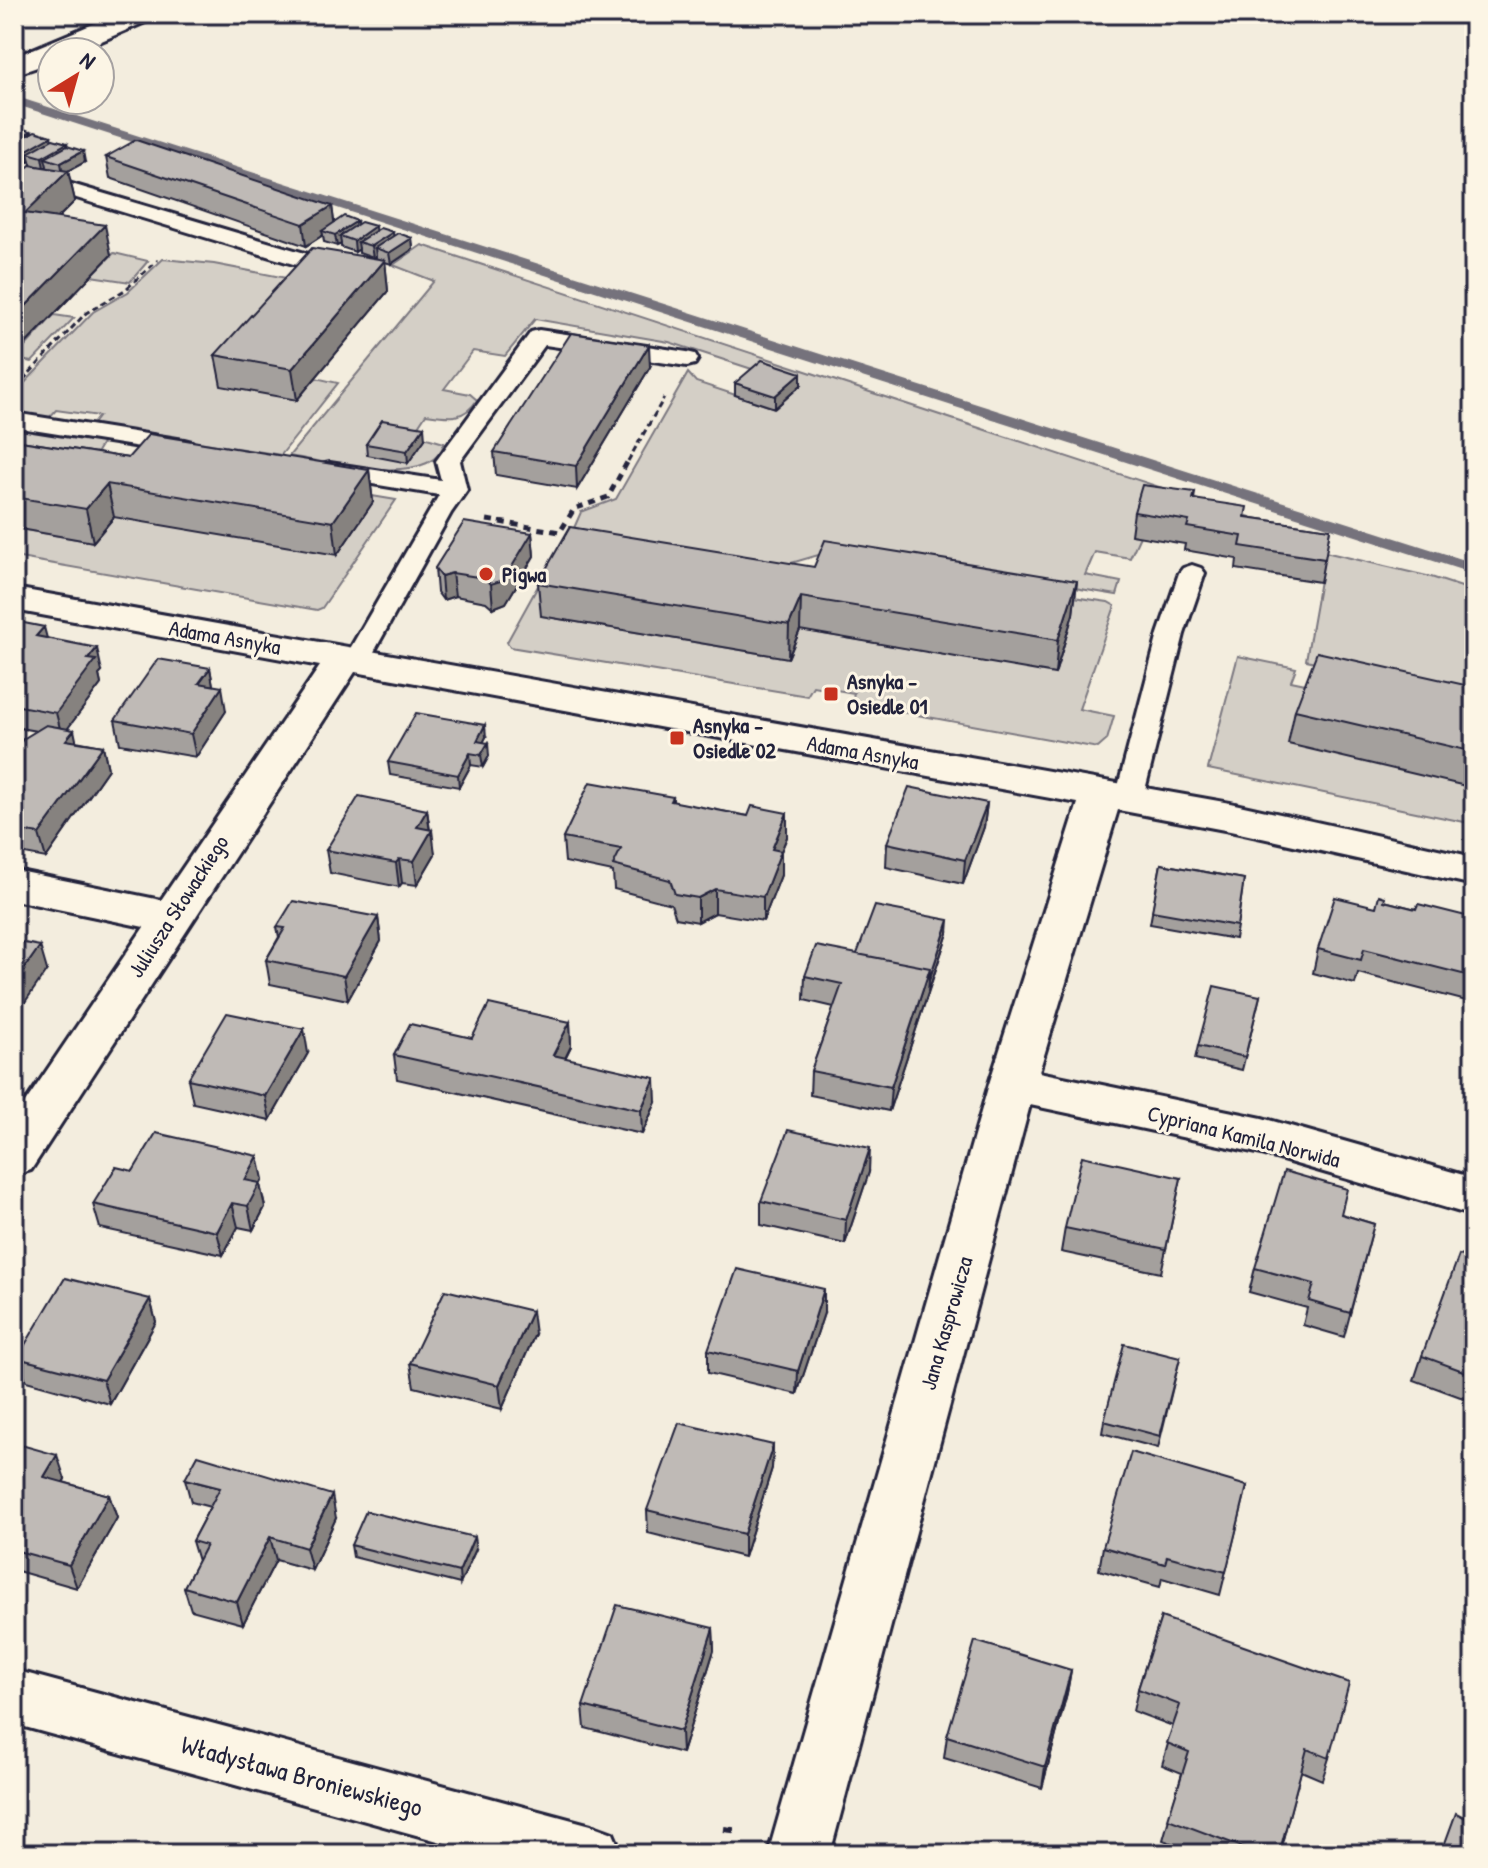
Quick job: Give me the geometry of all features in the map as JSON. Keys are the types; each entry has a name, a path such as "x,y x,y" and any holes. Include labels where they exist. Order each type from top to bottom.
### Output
{"street":[{"path":"89,36 140,14"},
{"path":"14,67 36,58"},
{"name":"Adama Asnyka","path":"14,599 1115,796 1346,840 1474,871"},
{"name":"Juliusza Słowackiego","path":"14,1157 170,917 351,658"},
{"name":"Jana Kasprowicza","path":"799,1854 1012,1084 1115,796"},
{"path":"14,885 170,917"},
{"name":"Cypriana Kamila Norwida","path":"1012,1084 1262,1136 1474,1197"},
{"name":"Władysława Broniewskiego","path":"14,1697 591,1854"}],"lane":[{"path":"14,173 334,269"},
{"path":"351,658 455,490 448,461 539,337 687,359"},
{"path":"14,420 210,451"},
{"path":"302,466 455,490"},
{"path":"1115,796 1192,573"}],"path":[{"path":"14,389 86,313 125,290 163,256 171,220"},
{"path":"439,512 560,532 574,509 608,497 687,359"}],"shaded area":[{"path":"422,245 1287,529 1140,536 1130,558 1095,552 1085,575 1121,582 1117,595 839,549 781,566 574,528 581,512 616,499 688,373 696,382 775,408 801,385 669,342 535,319 505,356 473,351 444,389 470,394 477,400 472,407 454,416 426,414 413,434 444,443 436,457 420,466 375,469 289,456 434,281 393,265"},
{"path":"114,253 148,261 130,282 91,276"},
{"path":"163,259 214,264 312,283 296,400 316,378 338,383 281,455 92,425 99,416 56,410 49,418 14,413 14,394 93,312 128,292"},
{"path":"54,315 74,318 32,362 14,359"},
{"path":"14,428 103,442 92,460 14,447"},
{"path":"330,489 396,500 322,608 317,610 14,557 14,528 93,542 114,517"},
{"path":"564,539 541,616 788,658 800,630 1054,673 1025,590 1108,602 1115,606 1079,709 1114,716 1107,740 1098,748 851,703 854,693 813,686 807,696 510,647 507,642"},
{"path":"1325,552 1431,577 1474,591 1474,696 1306,660"},
{"path":"1238,656 1296,668 1291,681 1310,685 1474,788 1474,824 1208,769"}],"building":[{"path":"16,127 31,131 14,141"},
{"path":"35,131 51,136 25,151 14,148 14,144"},
{"path":"53,139 67,143 42,157 28,153"},
{"path":"136,140 332,206 303,224 106,157"},
{"path":"67,146 83,151 61,163 45,158"},
{"path":"30,165 68,171 25,213 105,225 14,318 14,180"},
{"path":"344,216 357,221 335,235 322,231"},
{"path":"361,222 375,226 354,241 340,236"},
{"path":"380,228 393,232 371,246 358,242"},
{"path":"398,233 412,238 389,253 375,248"},
{"path":"312,248 385,260 292,369 215,355"},
{"path":"571,333 649,345 576,466 494,452"},
{"path":"762,360 801,373 775,396 735,383"},
{"path":"382,420 424,427 407,451 366,444"},
{"path":"149,434 369,470 333,522 107,484 86,509 14,497 14,440 128,458"},
{"path":"1142,485 1195,492 1193,499 1247,507 1245,517 1330,529 1325,559 1240,546 1242,536 1187,527 1189,521 1134,512"},
{"path":"464,522 532,533 504,580 491,584 484,578 452,573 441,576 435,568"},
{"path":"570,527 814,567 825,540 1077,581 1058,640 801,597 789,625 538,583"},
{"path":"14,621 44,627 36,636 97,648 88,659 96,660 56,713 14,705"},
{"path":"1317,652 1474,687 1474,752 1295,710"},
{"path":"158,659 210,668 199,683 222,687 191,734 115,720"},
{"path":"416,713 485,725 477,741 488,743 481,755 470,753 458,775 388,762"},
{"path":"46,725 74,730 66,740 103,746 39,834 14,830 14,752 23,739"},
{"path":"590,782 673,797 671,801 748,816 752,806 787,813 772,849 781,851 763,897 715,889 698,898 675,894 670,880 613,865 621,849 563,838"},
{"path":"909,787 987,803 965,860 887,843"},
{"path":"359,796 427,810 417,827 432,830 414,861 399,859 396,863 326,850"},
{"path":"1161,864 1244,879 1237,926 1152,911"},
{"path":"1379,895 1385,897 1384,901 1416,909 1418,904 1474,918 1474,977 1364,949 1361,960 1318,949 1335,897 1376,907"},
{"path":"293,901 378,917 344,976 266,960 285,928 277,927"},
{"path":"875,906 949,920 929,980 930,968 857,954"},
{"path":"14,941 40,946 14,983"},
{"path":"816,946 930,968 891,1087 811,1071 842,984 805,976"},
{"path":"1214,986 1260,996 1245,1057 1198,1046"},
{"path":"489,1004 570,1022 553,1055 655,1078 641,1110 394,1055 410,1024 472,1038"},
{"path":"227,1013 304,1029 265,1096 188,1079"},
{"path":"788,1130 870,1148 846,1220 761,1201"},
{"path":"156,1133 258,1156 245,1180 260,1183 248,1206 232,1203 217,1232 93,1204 116,1167 133,1171"},
{"path":"1082,1156 1181,1178 1166,1249 1065,1228"},
{"path":"1284,1171 1347,1189 1341,1214 1374,1224 1350,1313 1309,1301 1314,1284 1255,1268"},
{"path":"1459,1255 1474,1260 1474,1375 1422,1356"},
{"path":"737,1269 824,1289 798,1371 708,1350"},
{"path":"65,1278 150,1299 103,1380 17,1358"},
{"path":"445,1290 532,1311 499,1385 410,1363"},
{"path":"1124,1344 1180,1358 1160,1436 1104,1421"},
{"path":"679,1423 773,1445 744,1534 647,1510"},
{"path":"14,1443 57,1455 44,1477 109,1495 69,1565 14,1550"},
{"path":"1131,1452 1247,1486 1226,1572 1167,1556 1165,1564 1103,1547"},
{"path":"198,1455 332,1495 306,1548 270,1537 237,1602 184,1587 206,1545 192,1541 220,1488 185,1479"},
{"path":"366,1511 474,1537 459,1572 351,1545"},
{"path":"617,1605 713,1628 681,1731 583,1706"},
{"path":"1161,1617 1349,1683 1329,1758 1307,1749 1279,1854 1261,1854 1168,1819 1189,1752 1167,1743 1180,1705 1138,1689"},
{"path":"975,1641 1071,1670 1045,1767 947,1736"},
{"path":"1456,1813 1474,1822 1474,1854 1441,1854"}],"waterway":[{"path":"14,100 1474,569"}],"place":[{"name":"Pigwa","path":"486,574"},
{"name":"Asnyka - Osiedle 01","path":"831,694"},
{"name":"Asnyka - Osiedle 02","path":"677,738"}]}
